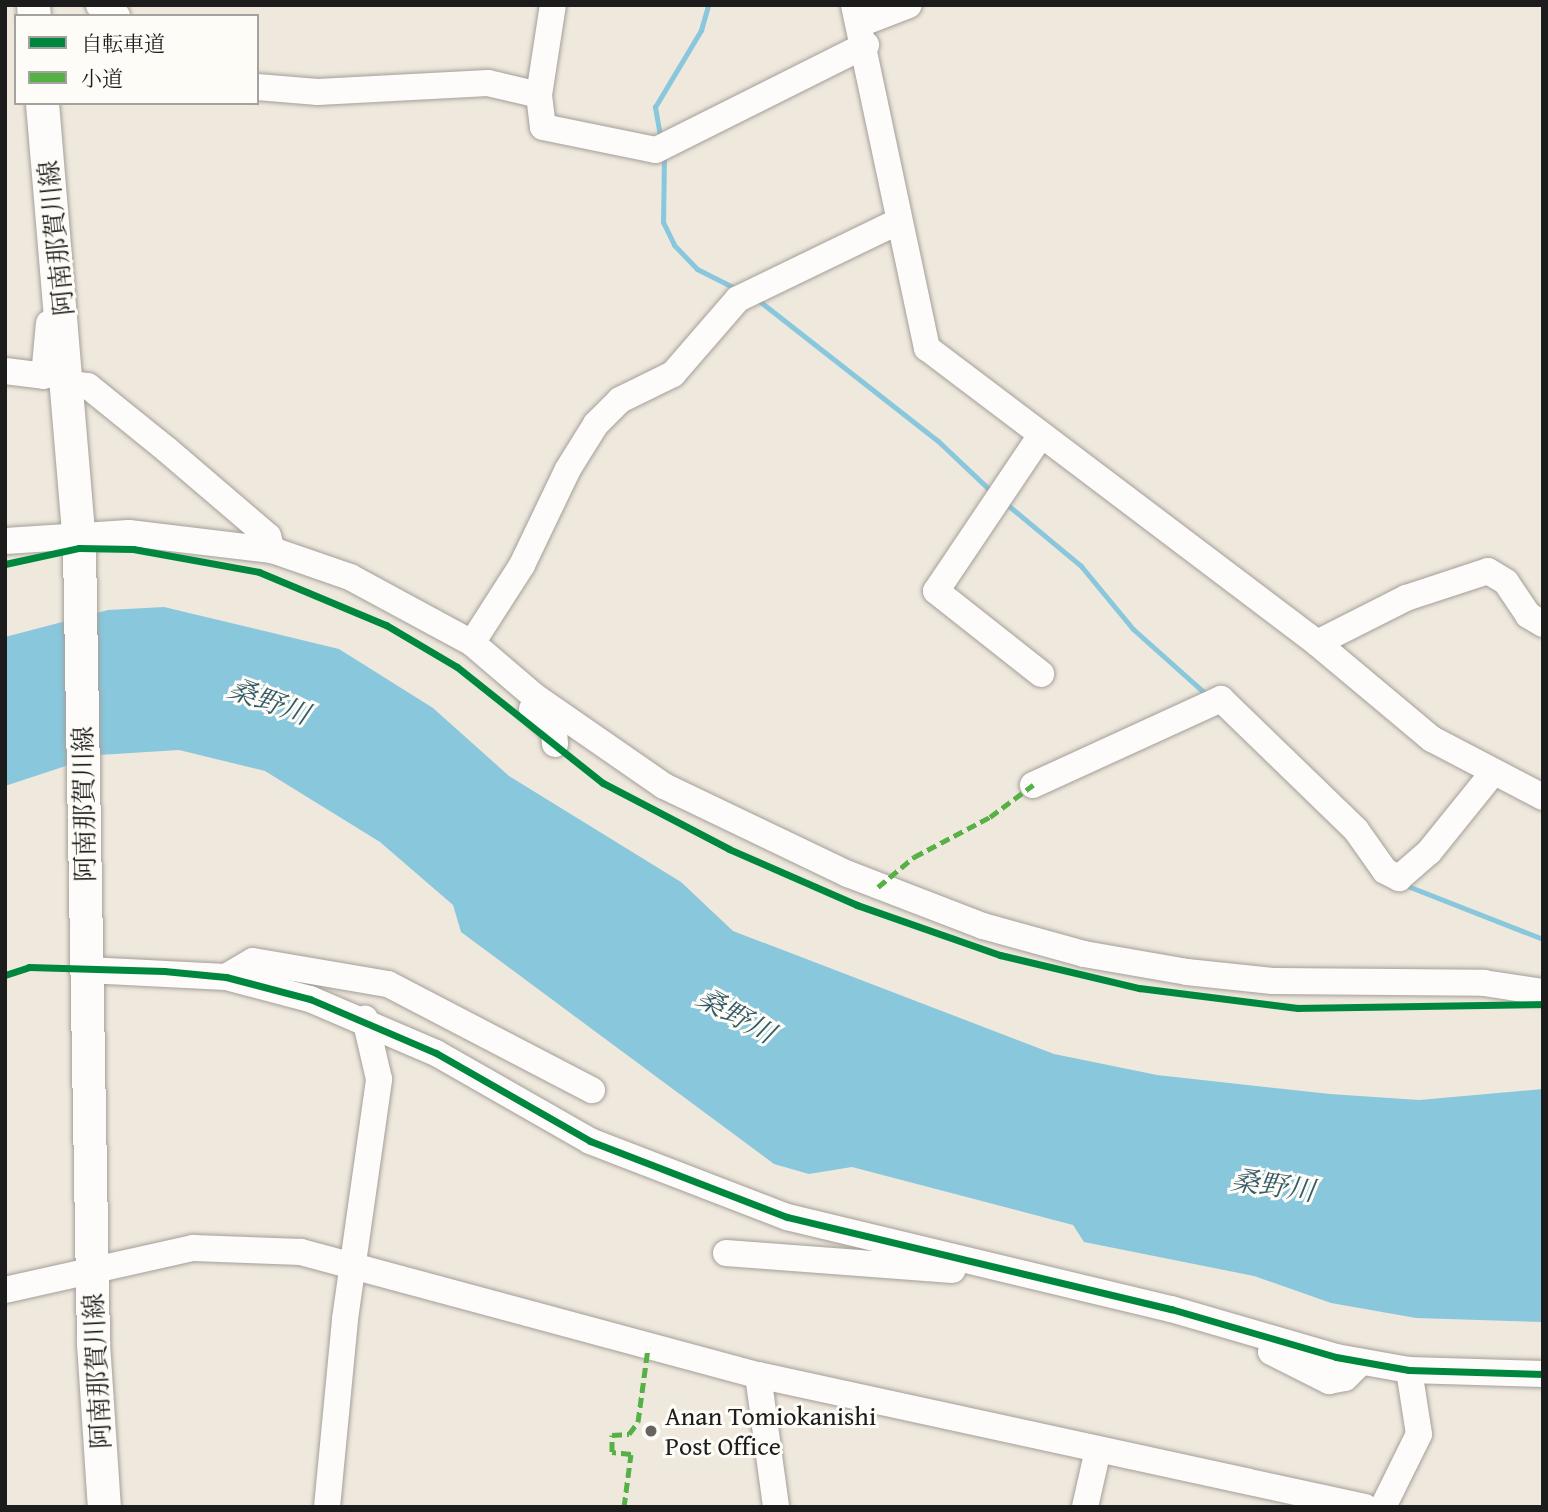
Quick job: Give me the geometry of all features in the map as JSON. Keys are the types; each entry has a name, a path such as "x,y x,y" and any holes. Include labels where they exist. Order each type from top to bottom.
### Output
{"main road":[{"name":"阿南那賀川線","path":"43,105 71,384 79,549 92,1267 104,1507"}],"street":[{"path":"553,5 539,95 542,127 619,146 670,148 861,24 909,5"},
{"path":"861,24 897,222 928,348 1317,643 1432,739 1492,774 1543,797"},
{"path":"259,87 318,92 463,82 539,95"},
{"path":"472,643 604,416 620,400 673,374 738,299 897,222"},
{"path":"5,372 44,376 49,316 63,306"},
{"path":"71,384 88,387 166,449 268,536 272,550"},
{"path":"1041,435 936,591 1041,674"},
{"path":"5,541 79,549 272,550 350,577 472,643 534,696 664,786 858,878 983,926 1084,954 1187,972 1273,981 1484,983 1543,992"},
{"path":"1317,643 1406,598 1488,571 1506,582 1528,615 1543,624"},
{"path":"472,643 554,732 555,744"},
{"path":"1033,785 1221,699 1356,830 1385,871 1387,882 1429,852 1492,774"},
{"path":"87,958 226,977 365,1019 590,1141 683,1180 787,1217 955,1266 1361,1362 1409,1370 1543,1374"},
{"path":"226,977 253,961 367,978 592,1090"},
{"path":"327,1507 352,1264 379,1079 365,1019"},
{"path":"5,1290 92,1267 193,1248 301,1252 352,1264 583,1332 758,1375 1366,1507"},
{"path":"726,1253 955,1266"},
{"path":"1383,1507 1419,1434 1409,1370"},
{"path":"758,1375 776,1507"},
{"path":"1085,1507 1098,1450"}],"water":[{"name":"桑野川","path":"164,607 339,649 433,708 509,776 681,882 733,931 1054,1054 1157,1075 1330,1094 1419,1100 1543,1089 1543,1322 1416,1318 1331,1303 1254,1276 1084,1242 1073,1225 852,1167 809,1174 774,1164 461,932 453,905 380,842 265,771 179,750 99,755 5,786 5,637 108,610"}],"waterway":[{"path":"661,141 655,107 701,30 708,5"},
{"path":"664,154 663,222 674,245 697,269 737,289"},
{"path":"758,300 938,441 994,494"},
{"path":"1004,502 1081,566 1133,629 1209,697"},
{"path":"1405,885 1543,939"}],"marked path":[{"path":"878,887 914,857 990,817 1033,785"},
{"path":"624,1507 631,1454 612,1452 612,1435 629,1434 638,1422 648,1348"}],"cycle path":[{"path":"5,564 79,548 133,549 259,572 386,625 457,667 603,783 729,849 857,905 1000,955 1139,988 1298,1008 1543,1004"},
{"path":"5,975 29,967 164,971 226,977 310,999 436,1053 590,1141 787,1217 1171,1309 1336,1357 1409,1370 1543,1374"}],"place":[{"name":"Anan Tomiokanishi Post Office","path":"651,1431"}]}
